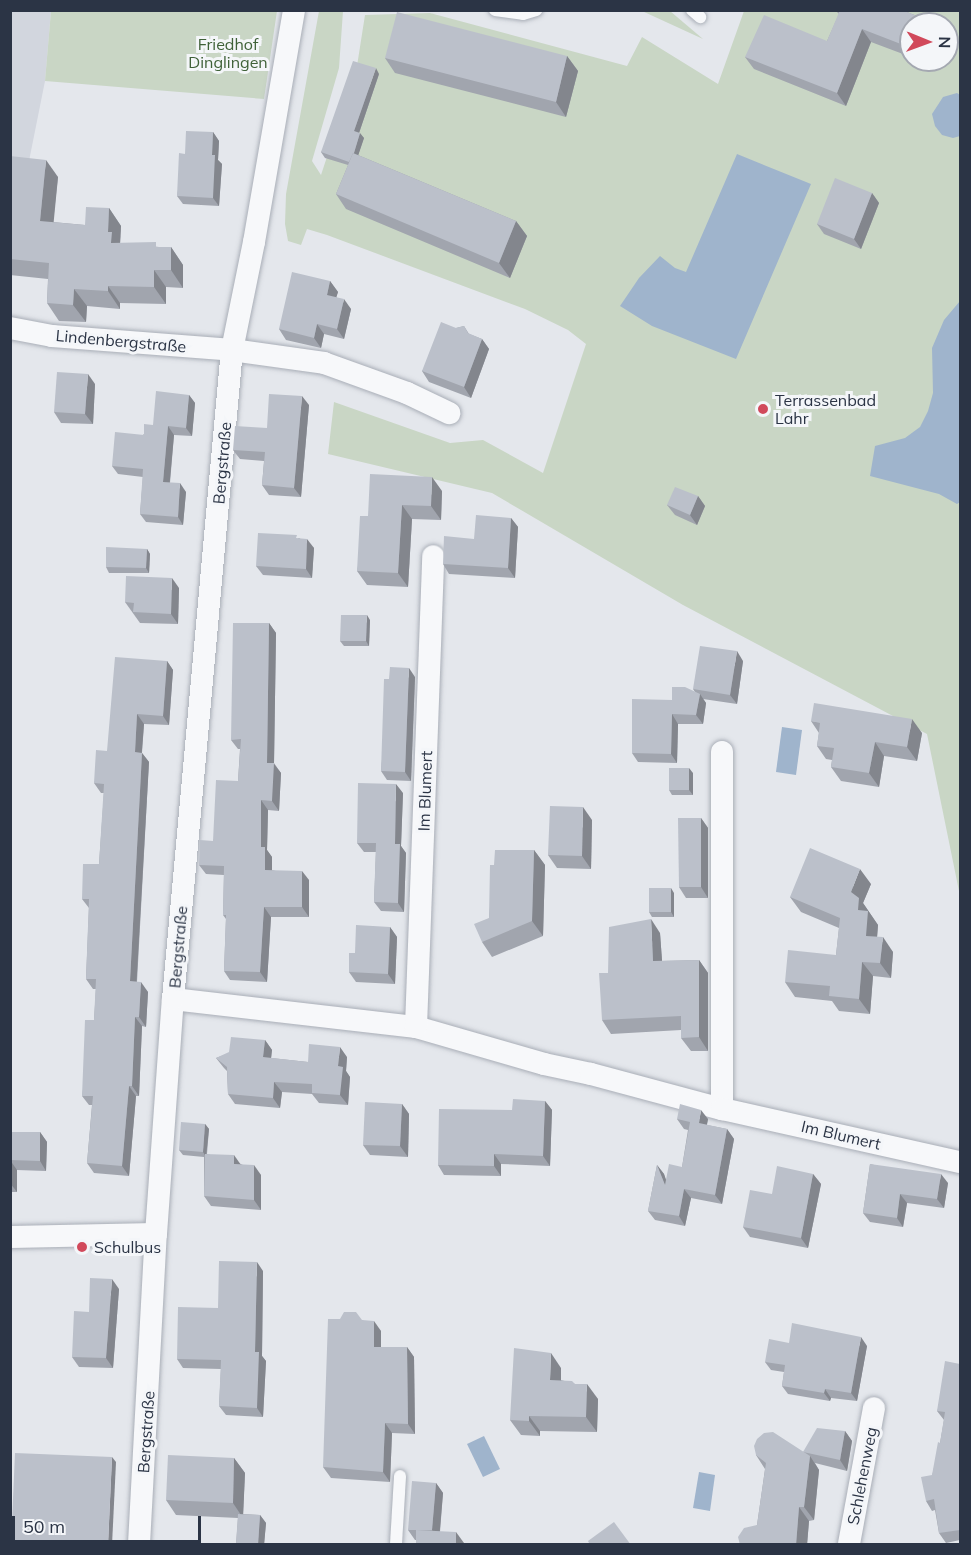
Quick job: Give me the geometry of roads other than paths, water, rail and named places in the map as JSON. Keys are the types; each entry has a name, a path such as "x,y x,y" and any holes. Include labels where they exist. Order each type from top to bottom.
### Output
{"street":[{"name":"Bergstraße","path":"139,1545 156,1234 173,999 232,350 254,242 294,10"},
{"name":"Lindenbergstraße","path":"10,328 52,336 232,350"},
{"path":"232,350 324,363 407,393 449,413"},
{"name":"Im Blumert","path":"416,1027 433,556"},
{"path":"722,752 722,1109"},
{"name":"Im Blumert","path":"173,999 416,1027 544,1064 591,1074 722,1109 960,1162"},
{"path":"10,1237 156,1234"},
{"name":"Schlehenweg","path":"849,1545 874,1408"}],"lane":[{"path":"495,10 523,14 536,10"},
{"path":"396,1545 400,1476"}],"water":[{"path":"957,93 960,95 960,136 953,138 942,135 935,126 932,114 943,97"},
{"path":"737,154 811,184 736,359 652,326 620,306 639,278 660,256 675,268 686,272"},
{"path":"960,301 960,502 957,504 939,494 870,476 875,446 905,438 920,427 933,393 932,348 944,320"},
{"path":"782,727 802,730 796,775 776,772"},
{"path":"484,1436 500,1469 483,1477 467,1444"},
{"path":"699,1472 715,1475 710,1511 693,1508"}],"place":[{"name":"Terrassenbad Lahr","path":"763,409"},
{"name":"Schulbus","path":"82,1247"}],"park label":[{"name":"Friedhof Dinglingen","path":"228,53"}]}
